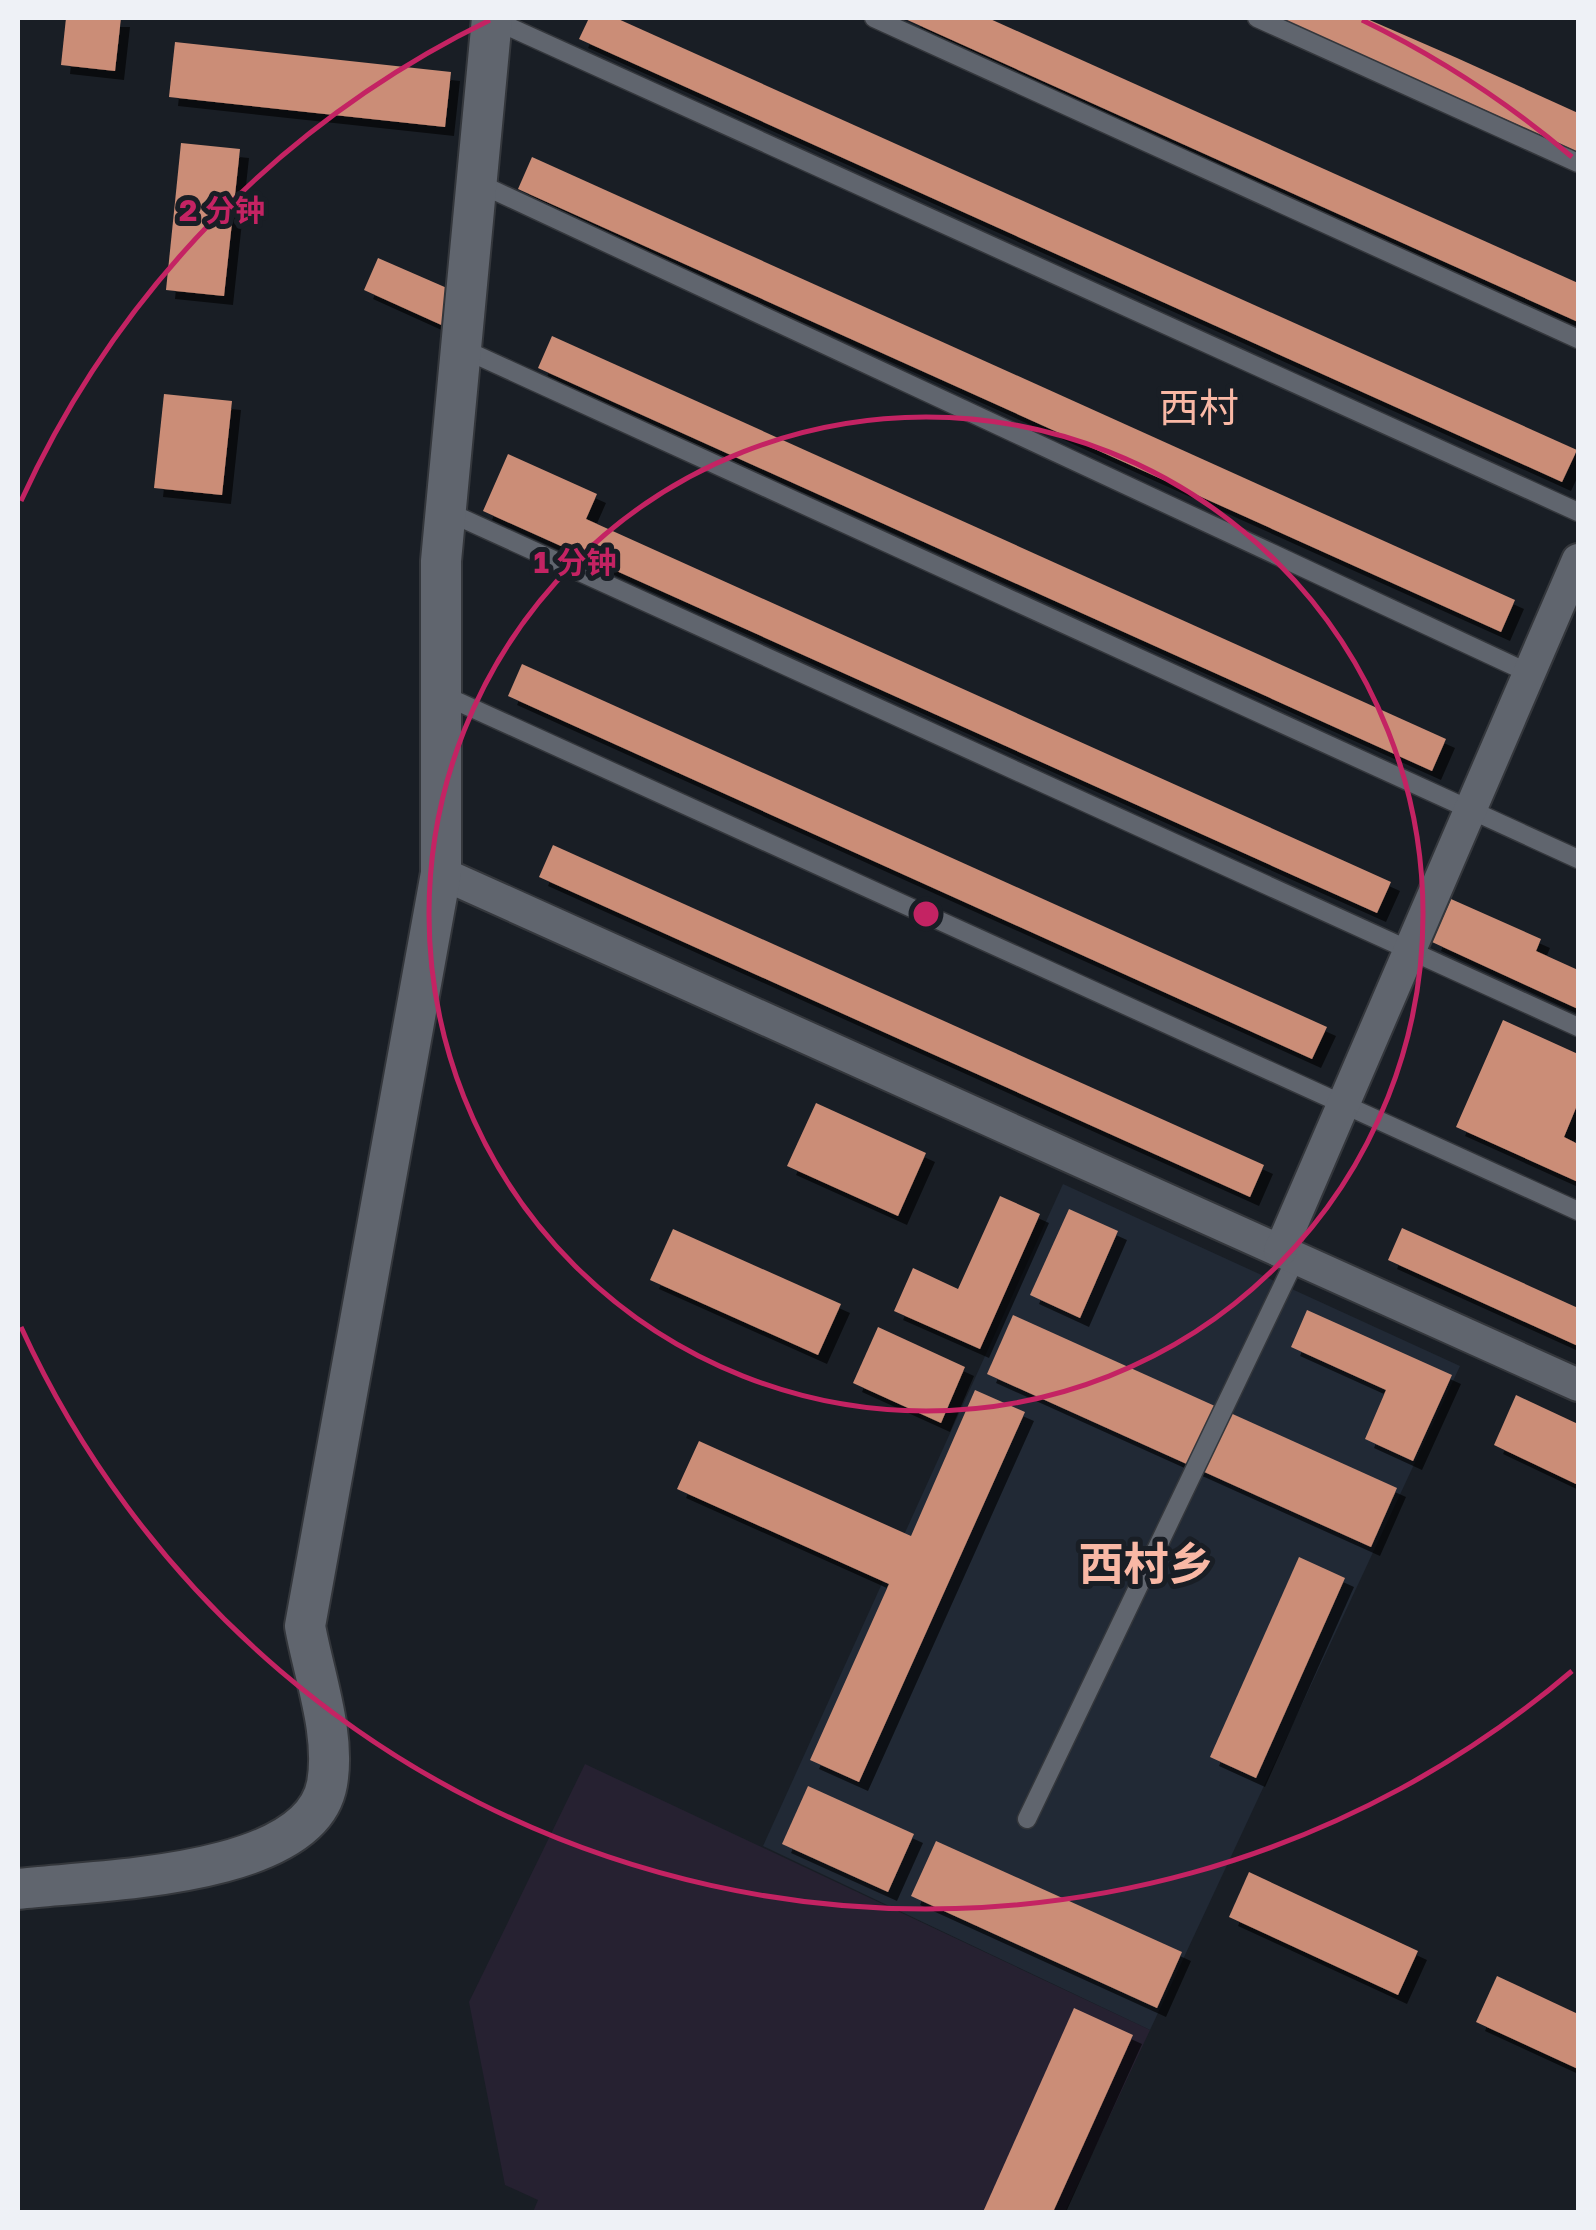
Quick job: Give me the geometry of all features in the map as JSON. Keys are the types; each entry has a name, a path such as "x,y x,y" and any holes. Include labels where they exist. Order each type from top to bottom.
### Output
{"street":[{"path":"18,1889 200,1868 267,1850 307,1820 327,1788 330,1748 306,1626 441,872 439,694 445,510 492,18"},
{"path":"1288,1254 1343,1105 1578,560"},
{"path":"441,872 1578,1385"}],"lane":[{"path":"492,18 1578,512"},
{"path":"874,18 1578,339"},
{"path":"1257,18 1578,163"},
{"path":"476,182 1530,673"},
{"path":"461,348 1578,859"},
{"path":"445,510 1578,1027"},
{"path":"439,694 1578,1212"},
{"path":"1027,1819 1288,1254"}],"shaded area":[{"path":"1063,1184 1460,1366 1150,2030 763,1846"},
{"path":"585,1764 1150,2030 1065,2212 533,2212 538,2200 505,2185 469,2002"}],"building":[{"path":"66,18 121,18 115,71 61,65"},
{"path":"589,18 616,18 1577,450 1562,482 579,39"},
{"path":"903,18 988,18 1578,283 1578,322"},
{"path":"1280,18 1365,18 1457,58 1578,113 1578,152"},
{"path":"175,42 451,72 445,127 169,97"},
{"path":"181,143 240,149 224,296 166,290"},
{"path":"532,157 1515,600 1501,632 518,189"},
{"path":"378,258 463,295 448,328 364,290"},
{"path":"552,336 1446,739 1432,771 538,368"},
{"path":"164,394 232,401 222,495 154,488"},
{"path":"508,454 597,494 586,519 1391,882 1377,913 483,511"},
{"path":"522,664 1327,1027 1312,1059 508,696"},
{"path":"553,845 1264,1165 1250,1197 539,877"},
{"path":"1451,899 1541,939 1536,951 1578,970 1578,1009 1432,942"},
{"path":"1503,1020 1578,1054 1578,1103 1564,1137 1578,1144 1578,1182 1456,1127"},
{"path":"816,1103 926,1153 898,1216 787,1166"},
{"path":"1000,1196 1040,1214 980,1349 894,1311 913,1268 958,1289"},
{"path":"1069,1209 1118,1231 1080,1318 1030,1295"},
{"path":"1402,1228 1578,1308 1578,1346 1388,1260"},
{"path":"673,1229 841,1304 818,1355 650,1280"},
{"path":"1307,1310 1452,1375 1413,1461 1365,1439 1386,1390 1291,1347"},
{"path":"1013,1315 1397,1488 1371,1547 987,1374"},
{"path":"878,1327 965,1367 941,1423 853,1383"},
{"path":"975,1390 1025,1412 859,1782 810,1760 889,1584 677,1489 699,1441 911,1536"},
{"path":"1516,1395 1578,1424 1578,1485 1494,1445"},
{"path":"1299,1557 1345,1578 1256,1778 1210,1757"},
{"path":"808,1786 914,1834 888,1892 782,1844"},
{"path":"936,1841 1182,1952 1157,2008 911,1896"},
{"path":"1249,1872 1418,1951 1398,1995 1229,1917"},
{"path":"1497,1976 1578,2014 1578,2069 1476,2022"},
{"path":"1074,2008 1133,2035 1053,2212 983,2212"}],"district":[{"name":"西村","path":"1199,407"},
{"name":"西村乡","path":"1146,1563"}]}
